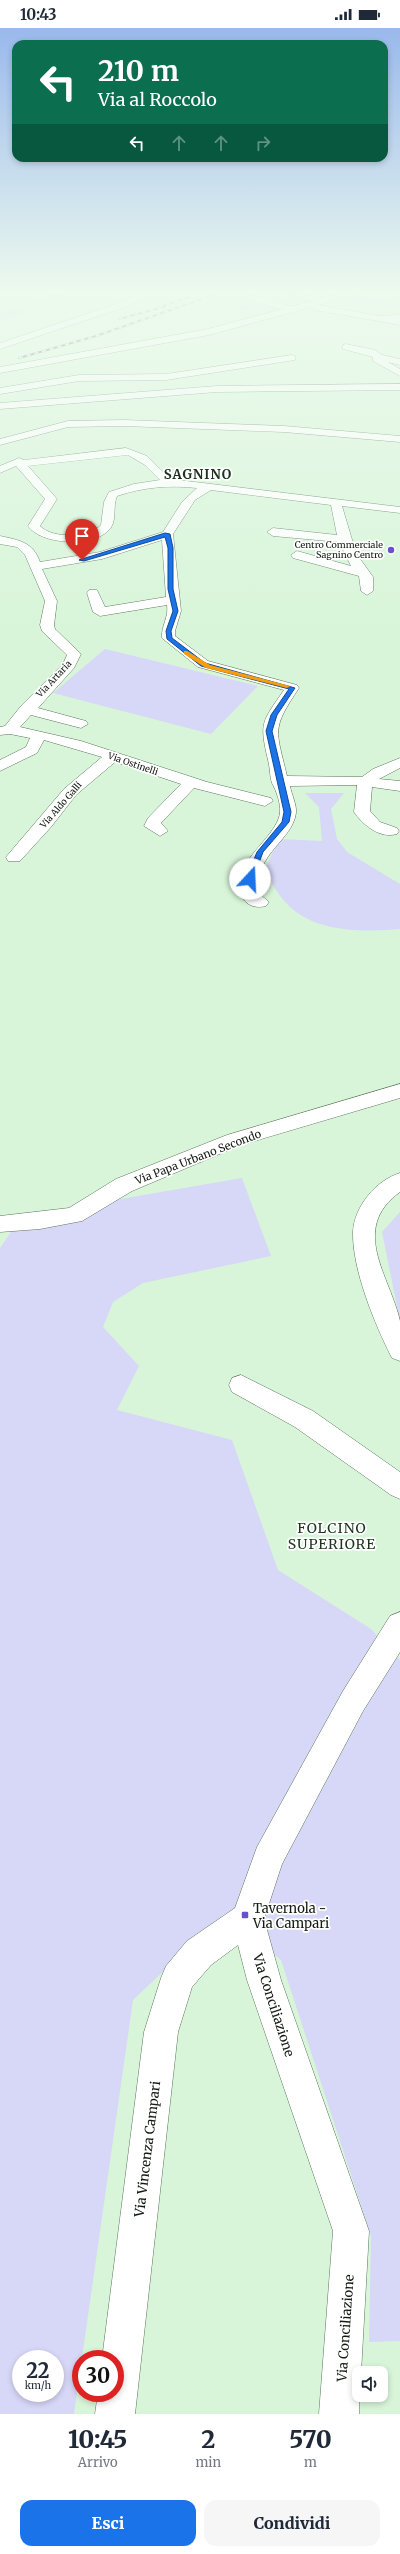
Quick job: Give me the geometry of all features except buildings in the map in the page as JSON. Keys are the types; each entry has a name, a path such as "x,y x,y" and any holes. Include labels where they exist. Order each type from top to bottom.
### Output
{"main road":[{"path":"0,406 22,404"},
{"path":"0,442 61,425 113,423 284,429 398,439"},
{"path":"42,443 55,435 77,429 78,425"},
{"path":"20,462 32,450"},
{"path":"0,470 20,462 126,451 132,452 154,468 167,482"},
{"path":"20,462 51,499 34,526 44,534 58,537 86,537 101,531 107,524 109,502 113,494 129,488 167,482 214,486 336,503 400,510"},
{"path":"185,483 192,487 195,494"},
{"path":"35,566 70,563 94,558 167,534 185,504 195,494 214,486"},
{"path":"336,503 344,539 361,574"},
{"path":"273,532 344,539"},
{"path":"167,534 170,548 171,589 175,611 168,635 174,644 195,660 208,666 292,688 274,715 269,731 279,781 288,812 286,822 260,852 247,887 248,894 260,902"},
{"name":"Via Artaria","path":"0,540 21,544 31,554 51,601 47,625 49,631 71,650 74,658 5,730"},
{"path":"297,554 367,577 367,591"},
{"path":"93,593 100,612 174,600"},
{"name":"Via Artaria","path":"26,709 81,724"},
{"name":"Via Ostinelli","path":"5,730 64,740 190,783 265,801"},
{"path":"0,766 32,750 38,736"},
{"name":"Via Aldo Galli","path":"14,857 45,824 70,792 88,775 112,757"},
{"path":"391,831 374,824 362,812 361,806 364,782 378,772 400,763"},
{"path":"279,781 364,782 400,786"},
{"path":"160,831 152,826 154,821 190,783"},
{"name":"Via Papa Urbano Secondo","path":"0,1224 40,1221 74,1215 124,1185 234,1140 400,1091"},
{"path":"400,1181 386,1190 374,1204 365,1220 363,1244 400,1351"},
{"path":"241,1385 304,1419 400,1487"},
{"path":"248,1918 268,1858 353,1701 400,1626"},
{"name":"Via Vincenza Campari","path":"115,2414 161,2032 178,1978 199,1953 248,1918"},
{"name":"Via Conciliazione","path":"248,1918 264,1980 351,2231 339,2414"}],"shaded area":[{"path":"105,649 258,686 211,734 53,693"},
{"path":"305,793 344,793 331,809 337,839 347,852 400,884 400,929 357,930 327,926 300,915 285,902 279,894 264,871 279,839 322,841 319,807"},
{"path":"242,1178 271,1256 143,1283 113,1302 103,1327 139,1366 117,1410 232,1440 278,1570 371,1629 400,1660 400,2341 369,2342 371,2236 281,1960 224,1914 133,2000 83,2350 72,2350 72,2402 76,2402 74,2414 0,2414 0,1248 22,1216"},
{"path":"400,1212 400,1321 382,1232"}],"slow traffic":[{"path":"186,652 199,663 287,686"}],"place":[{"name":"Centro Commerciale Sagnino Centro","path":"391,550"},
{"name":"Tavernola - Via Campari","path":"245,1915"}],"district":[{"name":"SAGNINO","path":"198,474"},
{"name":"FOLCINO SUPERIORE","path":"332,1536"}],"route":[{"path":"82,560 143,544 167,534 170,548 171,589 175,611 168,631 169,638 174,644 199,663 292,688 274,715 269,731 279,781 288,812 286,822 260,852 252,868 250,879"}]}
